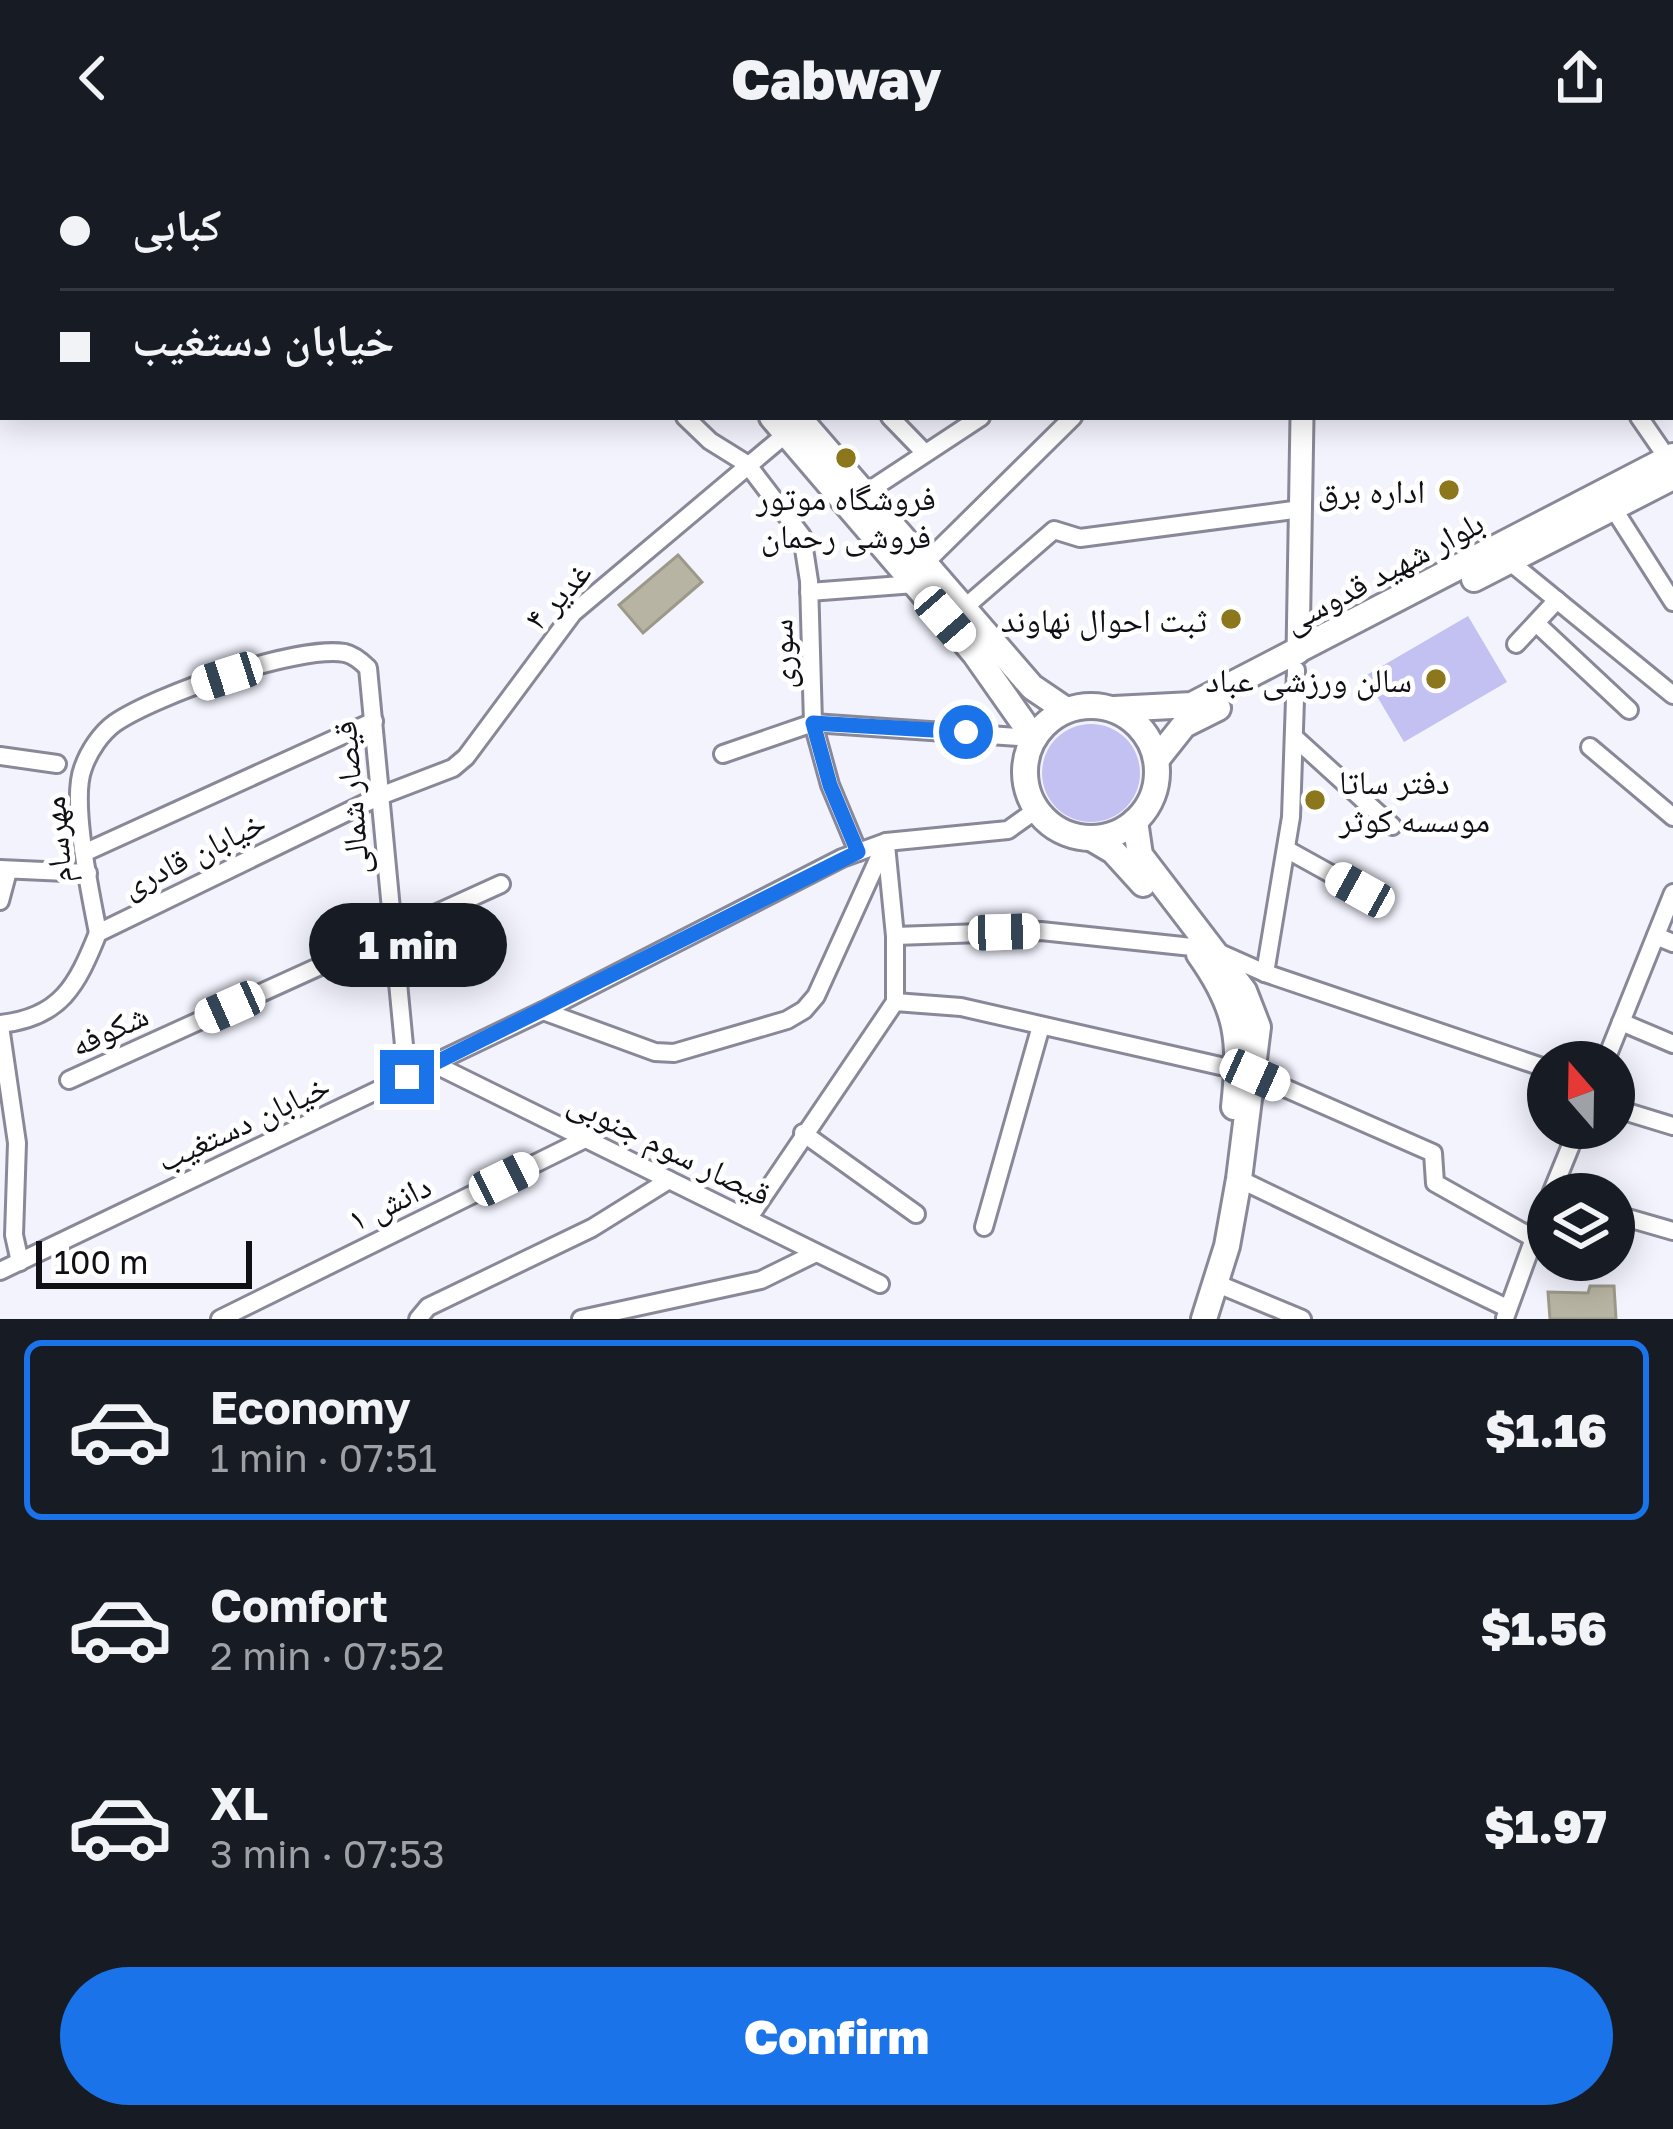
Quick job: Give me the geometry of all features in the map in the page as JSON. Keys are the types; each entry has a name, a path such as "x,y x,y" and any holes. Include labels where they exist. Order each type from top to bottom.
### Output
{"main road":[{"path":"785,422 920,574 963,609 1032,687 1066,710"},
{"path":"785,422 864,494 1034,738"},
{"name":"بلوار شهید قدوسی","path":"1114,709 1192,705 1297,661 1613,508 1671,464"},
{"name":"بلوار شهید قدوسی","path":"1157,759 1184,725 1671,464"},
{"path":"1082,706 1114,709 1134,720 1149,738 1157,759 1154,796 1135,821 1114,835 1091,838 1063,832 1036,810 1024,775 1034,738 1066,710 1082,706"},
{"path":"1135,821 1139,855 1203,949"},
{"path":"1091,838 1125,862 1244,992 1256,1017 1204,1319"},
{"path":"1213,1282 1227,1246 1239,1179 1246,1072"}],"street":[{"name":"سوری","path":"688,420 710,441 747,464 802,536 809,592 813,723 830,785 858,852"},
{"path":"893,420 923,452"},
{"path":"864,494 976,420"},
{"path":"809,592 920,574 1070,420"},
{"path":"1264,973 1291,818 1302,420"},
{"path":"1641,420 1671,464"},
{"name":"غدیر ۴","path":"380,796 453,768 466,757 573,613 747,464 785,422"},
{"path":"1613,508 1673,602"},
{"path":"963,609 1054,530 1079,538 1300,509"},
{"path":"1509,561 1669,684"},
{"path":"1516,644 1557,600"},
{"path":"1536,623 1629,710"},
{"name":"مهرسام","path":"98,933 79,806 81,771 113,724 252,668 346,653 360,661"},
{"name":"قیصار شمالی","path":"360,661 368,668 374,721 407,1077"},
{"path":"86,852 374,721"},
{"path":"723,754 813,723 1034,738"},
{"path":"1294,737 1392,826"},
{"path":"1590,747 1673,817"},
{"path":"0,756 57,764"},
{"name":"خیابان قادری","path":"0,1025 36,1016 63,1001 98,933 380,796"},
{"name":"خیابان دستغیب","path":"0,1271 543,1011 858,852 886,842 1008,830 1036,810"},
{"path":"748,1220 895,1001 895,936 886,842"},
{"path":"543,1011 655,1052 674,1053 787,1020 816,996 886,842"},
{"path":"1286,849 1360,890"},
{"path":"0,902 4,870 88,873"},
{"name":"شکوفه","path":"70,1080 501,884"},
{"path":"1613,1041 1665,939 1673,893"},
{"path":"895,936 1041,931 1203,949 1527,1062"},
{"path":"895,1001 961,1007 1246,1072 1432,1154 1435,1183 1527,1235"},
{"path":"1621,1022 1673,1044"},
{"path":"0,1025 17,1143 14,1235 20,1262"},
{"path":"984,1227 1041,1025"},
{"name":"قیصار سوم جنوبی","path":"434,1064 880,1284"},
{"path":"1635,1114 1673,1126"},
{"path":"803,1133 916,1214"},
{"name":"دانش ۱","path":"220,1319 585,1139"},
{"path":"1239,1179 1506,1313 1527,1255"},
{"path":"418,1319 428,1307 592,1228 669,1180"},
{"path":"1635,1220 1673,1231"},
{"path":"581,1319 761,1280 816,1252"},
{"path":"1213,1282 1302,1319"}],"shaded area":[{"name":"سالن ورزشی عباد","path":"1468,616 1507,682 1404,742 1365,676"},
{"path":"1091,724 1110,728 1125,739 1136,754 1140,773 1136,792 1125,807 1110,818 1091,822 1072,818 1057,807 1046,792 1042,773 1046,754 1057,739 1072,728"}],"building":[{"path":"678,555 702,582 643,633 619,605"},
{"path":"1590,1286 1614,1286 1616,1319 1550,1319 1548,1292 1588,1293"}],"place":[{"name":"فروشگاه موتور فروشی رحمان","path":"846,458"},
{"name":"اداره برق","path":"1449,490"},
{"name":"ثبت احوال نهاوند","path":"1231,619"},
{"name":"سالن ورزشی عباد","path":"1436,679"},
{"name":"دفتر ساتا موسسه کوثر","path":"1315,800"}],"route":[{"path":"407,1077 858,852 830,785 813,723 966,732"}]}
